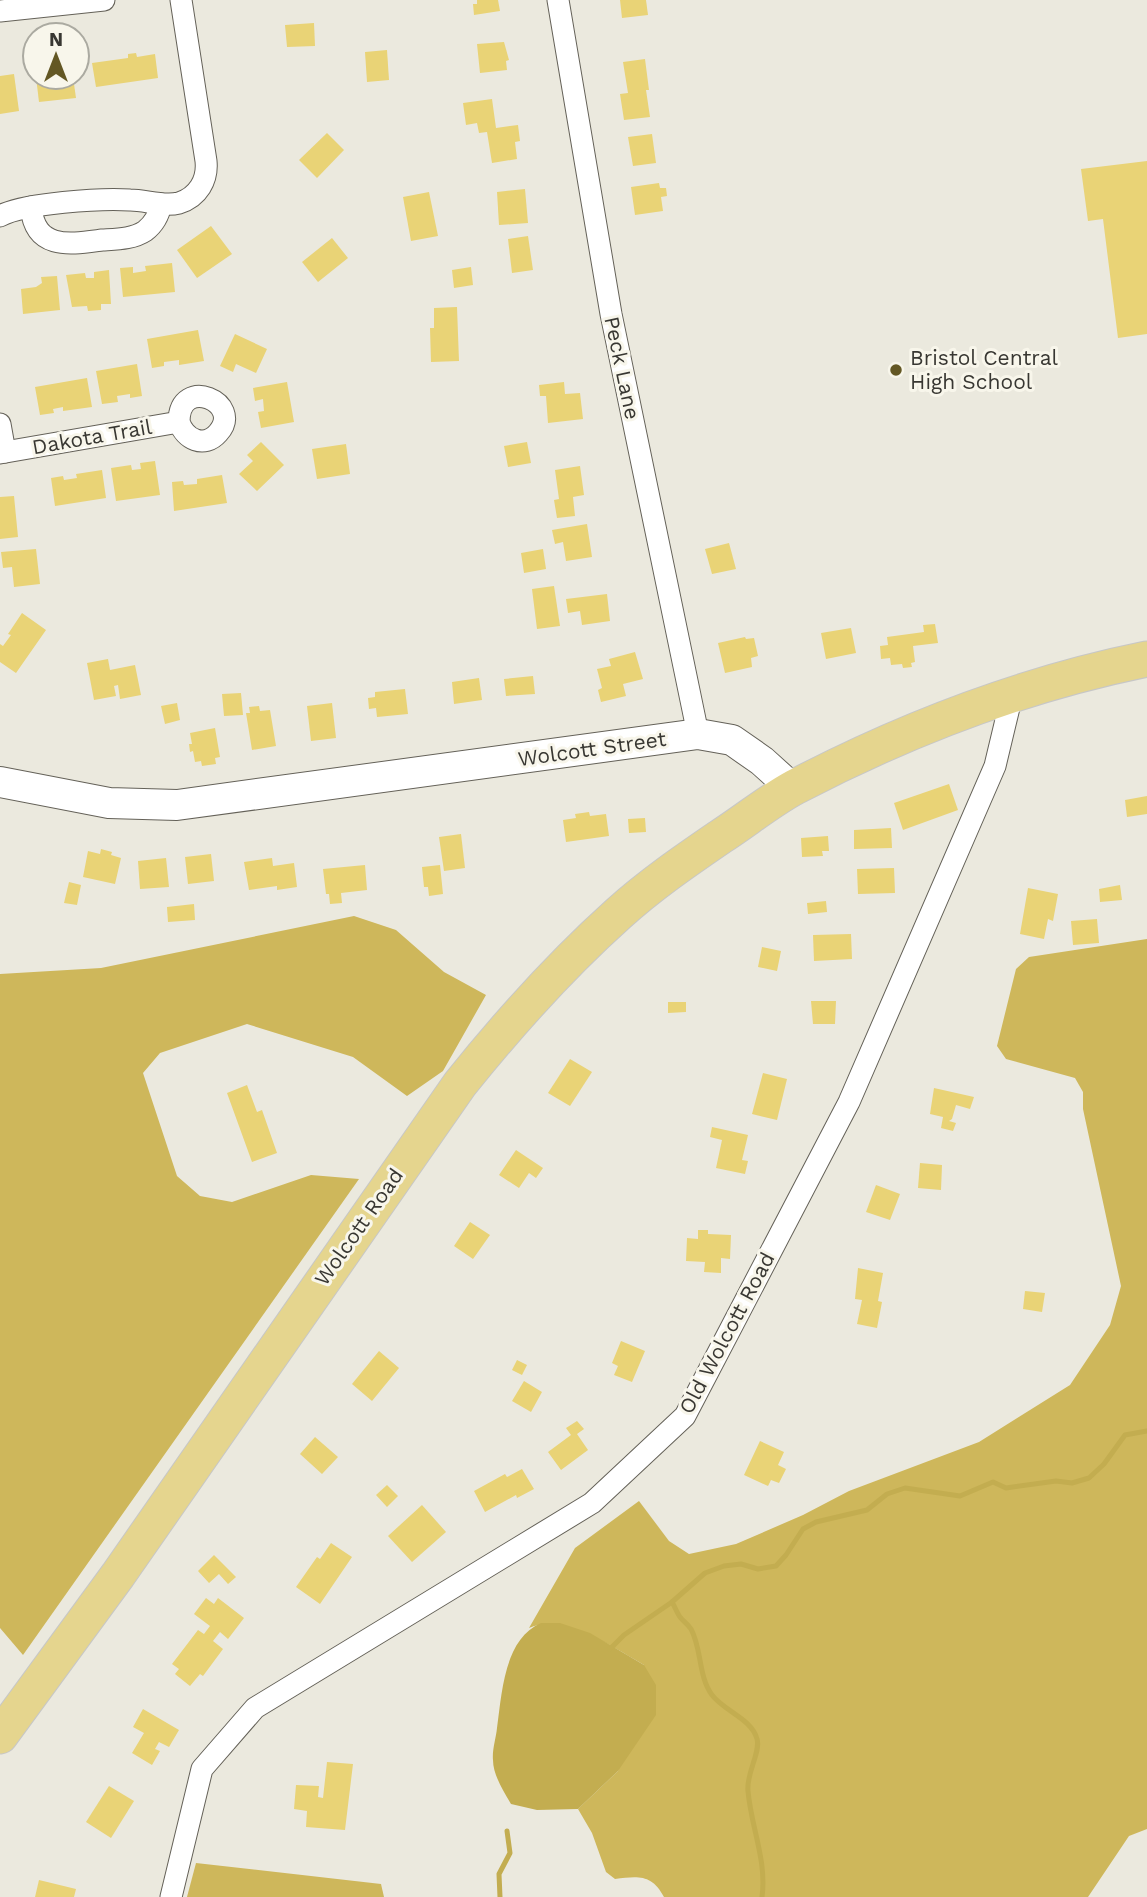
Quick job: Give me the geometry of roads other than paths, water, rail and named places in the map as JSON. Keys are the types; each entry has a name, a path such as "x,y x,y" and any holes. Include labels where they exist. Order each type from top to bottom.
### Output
{"main road":[{"path":"793,789 933,723 1060,679 1147,659"},
{"name":"Wolcott Street","path":"0,782 109,803 177,805 698,734 732,740 762,761 793,789"},
{"name":"Wolcott Road","path":"0,1736 118,1575 434,1121 506,1028 557,972 620,912 680,864 793,789"}],"street":[{"path":"0,11 103,0"},
{"path":"0,216 31,207 117,199 177,203 199,190 206,173 206,161 181,0"},
{"name":"Peck Lane","path":"558,0 611,314 698,734"},
{"path":"31,207 33,221 40,232 50,240 68,245 135,236 151,226 162,204"},
{"name":"Dakota Trail","path":"2,453 179,422"},
{"path":"0,424 2,453"},
{"name":"Old Wolcott Road","path":"171,1897 202,1769 255,1708 592,1503 685,1416 849,1102 995,766 1012,695"}],"waterway":[{"path":"610,1649 624,1635 672,1602 705,1573 724,1566 741,1564 758,1569 776,1566 803,1529 816,1522 867,1510 887,1494 905,1488 960,1496 993,1482 1006,1488 1056,1481 1072,1483 1089,1478 1104,1464 1125,1435 1147,1431"},
{"path":"672,1602 690,1627 704,1679 712,1695 750,1726 757,1739 748,1791 761,1857 762,1897"},
{"path":"500,1897 499,1874 510,1853 507,1831"}],"place":[{"name":"Bristol Central High School","path":"896,370"}]}
